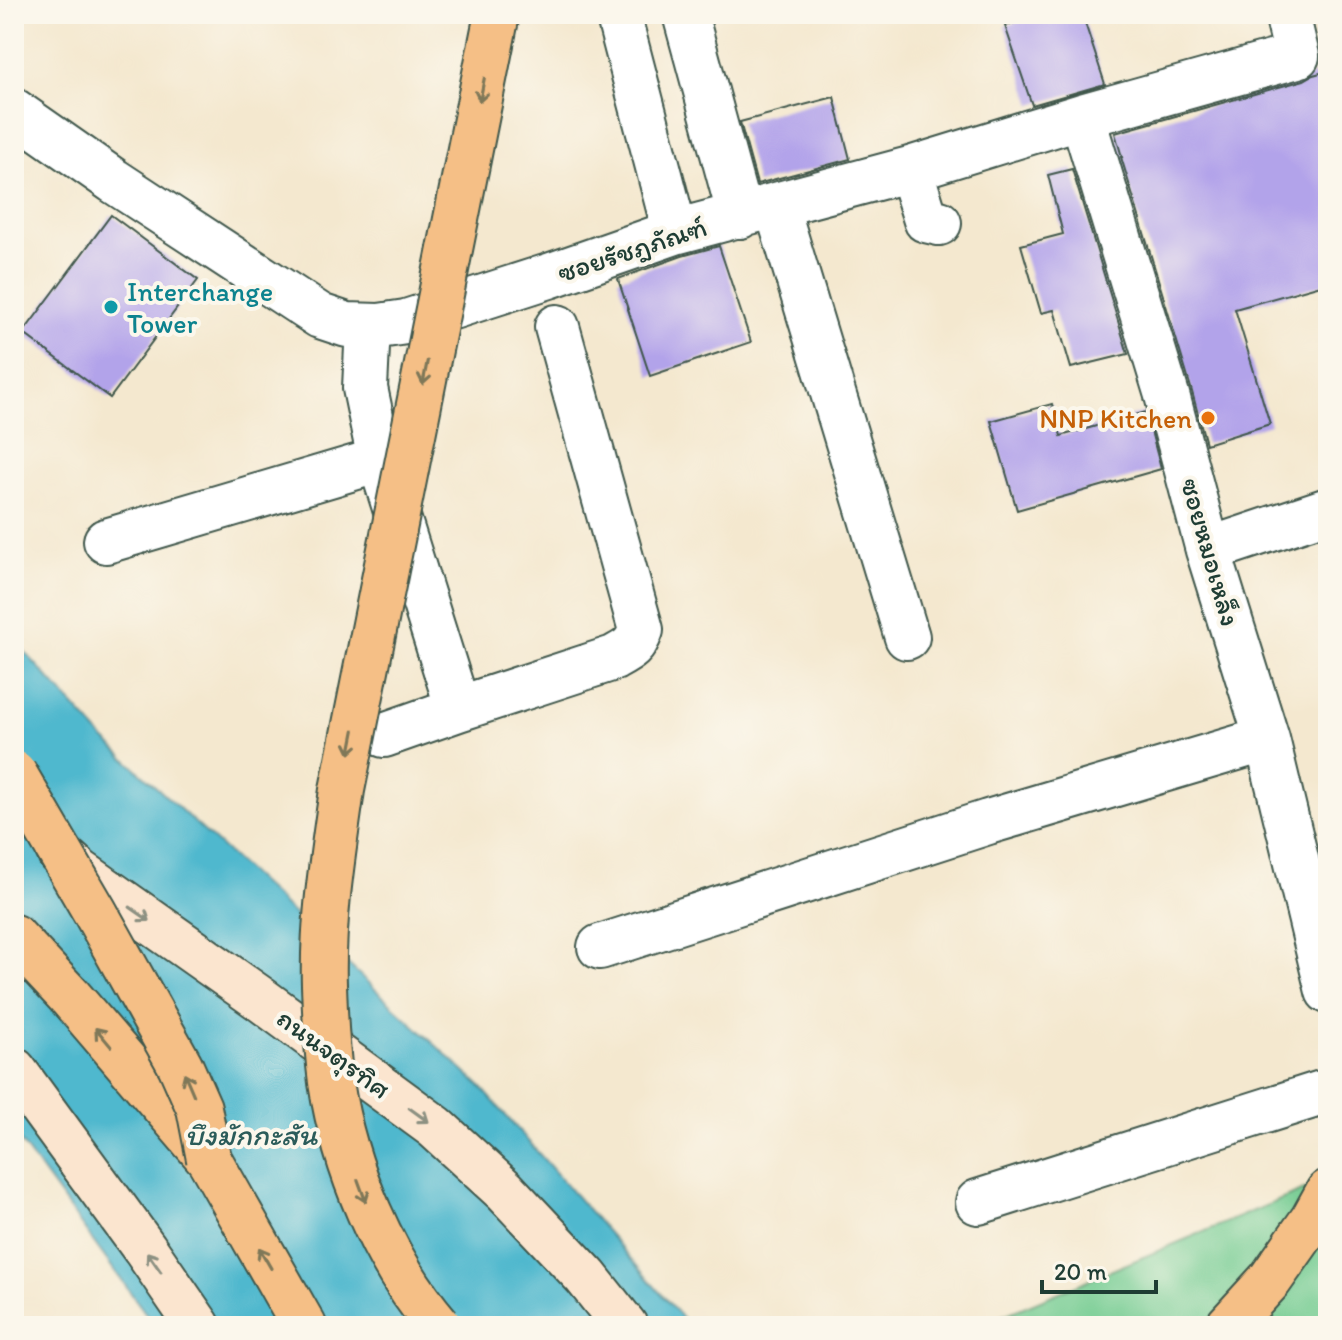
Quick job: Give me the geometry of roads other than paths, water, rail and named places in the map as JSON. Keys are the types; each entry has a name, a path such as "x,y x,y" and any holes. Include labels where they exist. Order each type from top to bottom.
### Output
{"highway":[{"path":"439,1326 391,1257 363,1197 343,1136 331,1082 324,984 328,895 342,790 497,14"},
{"path":"14,773 180,1065 199,1108 209,1159"},
{"path":"14,937 71,998 209,1159 304,1326"},
{"path":"1228,1326 1270,1280 1328,1192"}],"main road":[{"name":"ถนนจตุรทิศ","path":"14,813 79,871 435,1127 505,1191 586,1277 625,1326"},
{"path":"14,1070 198,1326"}],"street":[{"path":"618,14 675,232"},
{"path":"685,14 758,210 907,637"},
{"name":"ซอยรัชฎภัณฑ์","path":"14,111 114,181 320,316 347,325 368,326 406,322 675,232 910,169 1082,116 1297,56 1287,14"},
{"name":"ซอยหมอเหล็ง","path":"1082,116 1167,395 1208,550 1267,739 1328,991"},
{"path":"910,169 926,220 939,223"},
{"path":"368,326 365,388 380,460 458,709"},
{"path":"384,735 614,658 637,643 641,630 557,327"},
{"path":"106,541 380,460"},
{"path":"1208,550 1328,510"},
{"path":"600,947 988,822 1267,739"},
{"path":"978,1202 1328,1091"}],"water":[{"name":"บึงมักกะสัน","path":"14,640 101,736 481,1087 689,1326 155,1326 14,1133"}],"place":[{"name":"Interchange Tower","path":"111,307"},
{"name":"NNP Kitchen","path":"1208,418"}]}
